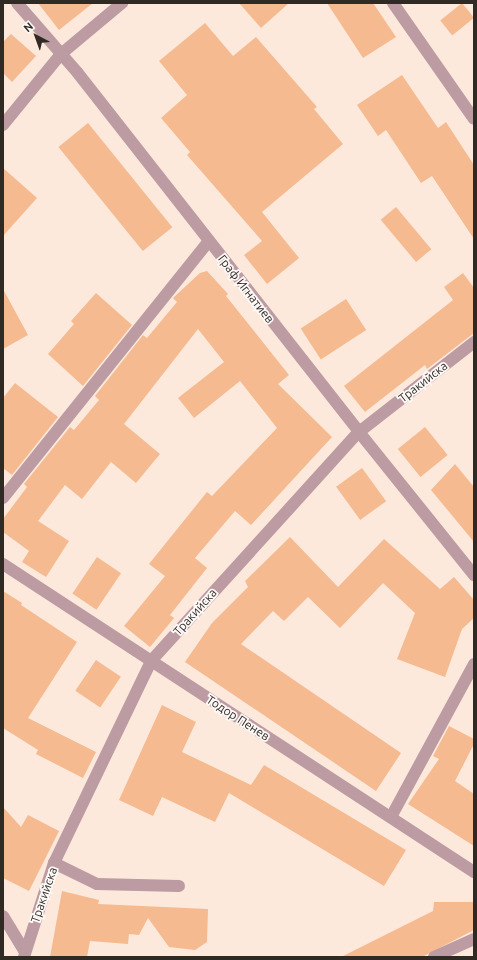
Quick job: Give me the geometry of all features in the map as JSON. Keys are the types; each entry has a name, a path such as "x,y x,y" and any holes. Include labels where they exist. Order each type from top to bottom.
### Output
{"street":[{"name":"Граф Игнатиев","path":"17,3 61,54 358,432 474,575"},
{"path":"3,125 61,54 122,3"},
{"path":"393,3 474,119"},
{"path":"3,498 209,241"},
{"name":"Тракийска","path":"25,955 54,863 151,661 358,432 474,342"},
{"name":"Тодор Пенев","path":"3,564 474,872"},
{"path":"391,817 474,664"},
{"path":"54,863 97,884 180,886"},
{"path":"3,916 25,955"},
{"path":"434,957 474,939"}],"building":[{"path":"38,3 93,3 59,30"},
{"path":"239,3 289,3 261,28"},
{"path":"327,3 373,3 396,37 363,58"},
{"path":"462,3 474,18 452,35 440,21"},
{"path":"205,23 233,56 256,37 317,107 314,109 343,144 262,212 299,258 267,284 244,255 262,241 187,155 190,152 161,118 187,95 159,61"},
{"path":"11,34 36,56 12,82 3,73 3,42"},
{"path":"402,75 438,128 446,122 474,165 474,239 432,176 421,183 386,130 378,136 357,105"},
{"path":"88,123 172,227 143,251 58,147"},
{"path":"3,168 37,198 3,236"},
{"path":"396,207 431,249 416,262 381,220"},
{"path":"207,271 228,294 226,296 289,375 278,384 332,437 251,525 235,511 195,558 207,568 170,615 174,618 150,647 124,626 165,576 149,564 207,492 212,496 277,428 240,381 194,418 178,398 224,362 198,329 124,424 160,454 136,483 111,462 82,499 65,485 38,521 69,541 46,577 22,562 29,551 3,532 3,519 27,487 24,484 70,427 74,430 99,400 95,396 143,335 147,338 177,302 173,298 200,273"},
{"path":"463,273 474,288 474,333 427,369 425,365 365,412 344,386 453,300 444,287"},
{"path":"3,289 28,335 3,349"},
{"path":"96,293 132,325 83,386 48,354 74,324 71,321"},
{"path":"346,299 366,330 321,359 301,328"},
{"path":"15,383 58,417 12,475 3,468 3,398"},
{"path":"425,427 448,455 420,477 398,449"},
{"path":"455,464 474,487 474,542 431,490"},
{"path":"362,468 386,501 360,520 336,487"},
{"path":"290,537 338,587 384,539 440,589 454,577 474,600 474,618 462,629 445,677 397,659 415,613 383,583 340,628 308,597 284,621 273,611 241,644 401,753 376,791 185,662 212,623 248,587 245,581"},
{"path":"97,557 121,573 96,610 72,593"},
{"path":"3,591 22,603 21,605 77,642 28,718 96,752 83,778 36,754 38,750 3,728"},
{"path":"96,660 121,677 100,707 75,691"},
{"path":"162,705 196,722 182,752 251,785 264,765 406,850 384,886 229,793 215,822 162,797 153,816 119,800"},
{"path":"449,726 474,739 474,744 455,781 474,794 474,846 408,804 439,759 433,756"},
{"path":"3,807 21,827 28,815 59,831 29,891 3,878"},
{"path":"62,891 99,900 98,904 208,909 207,942 195,950 169,947 148,918 139,935 129,934 128,944 90,941 87,957 50,957"},
{"path":"434,902 474,902 474,930 422,957 341,957 433,911"}]}
